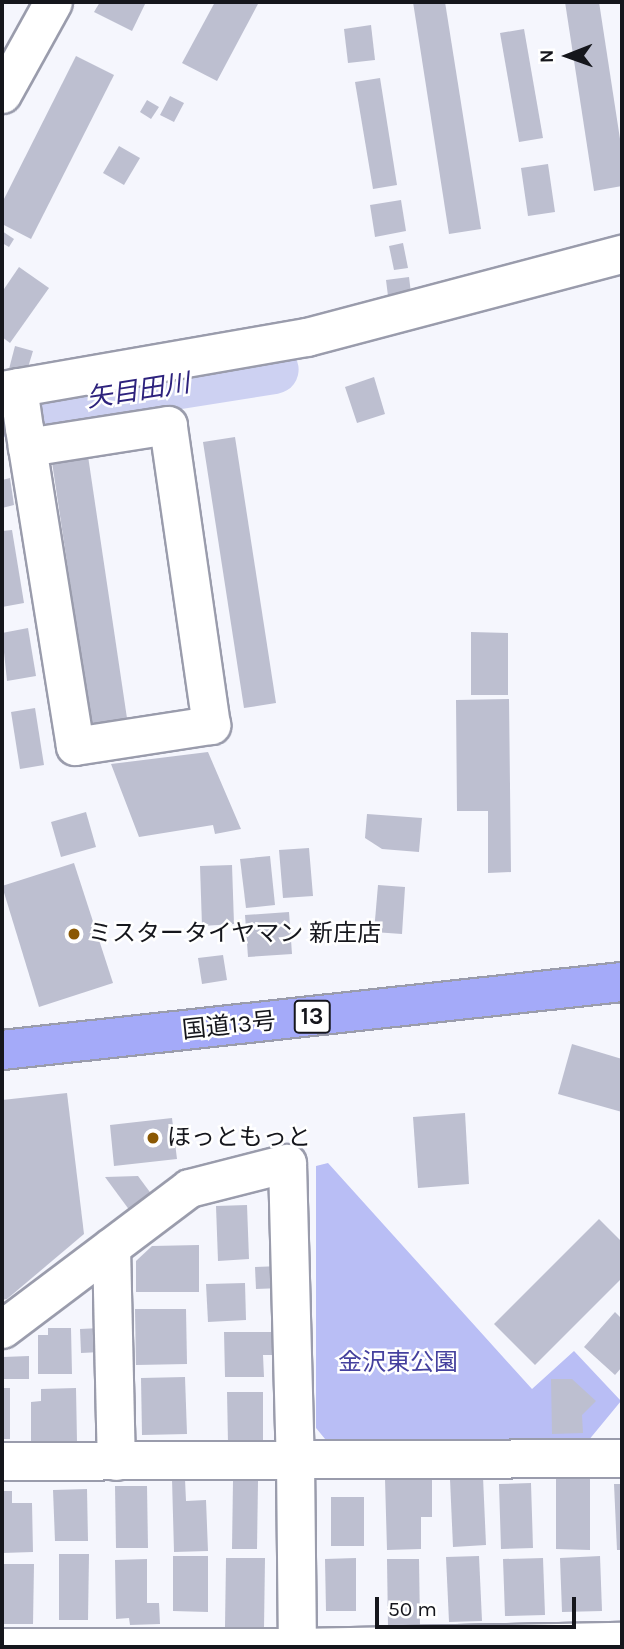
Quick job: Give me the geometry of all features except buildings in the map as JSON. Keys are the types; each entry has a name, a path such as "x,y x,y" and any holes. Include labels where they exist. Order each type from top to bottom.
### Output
{"highway":[{"name":"国道13号","path":"2,1050 622,982"}],"street":[{"path":"2,94 53,2"},
{"path":"26,437 168,425 211,725 75,746 26,437 10,389 307,337 622,254"},
{"path":"2,1329 189,1188 287,1163 296,1460 297,1647"},
{"path":"111,1247 116,1461"},
{"path":"2,1461 622,1458"},
{"path":"2,1647 297,1647 622,1641"}],"green space":[{"name":"金沢東公園","path":"328,1163 532,1389 574,1351 621,1401 588,1441 330,1445 316,1428 316,1166"}],"waterway":[{"name":"矢目田川","path":"2,412 274,369"}],"place":[{"name":"ミスタータイヤマン 新庄店","path":"74,934"},
{"name":"ほっともっと","path":"153,1138"}]}
